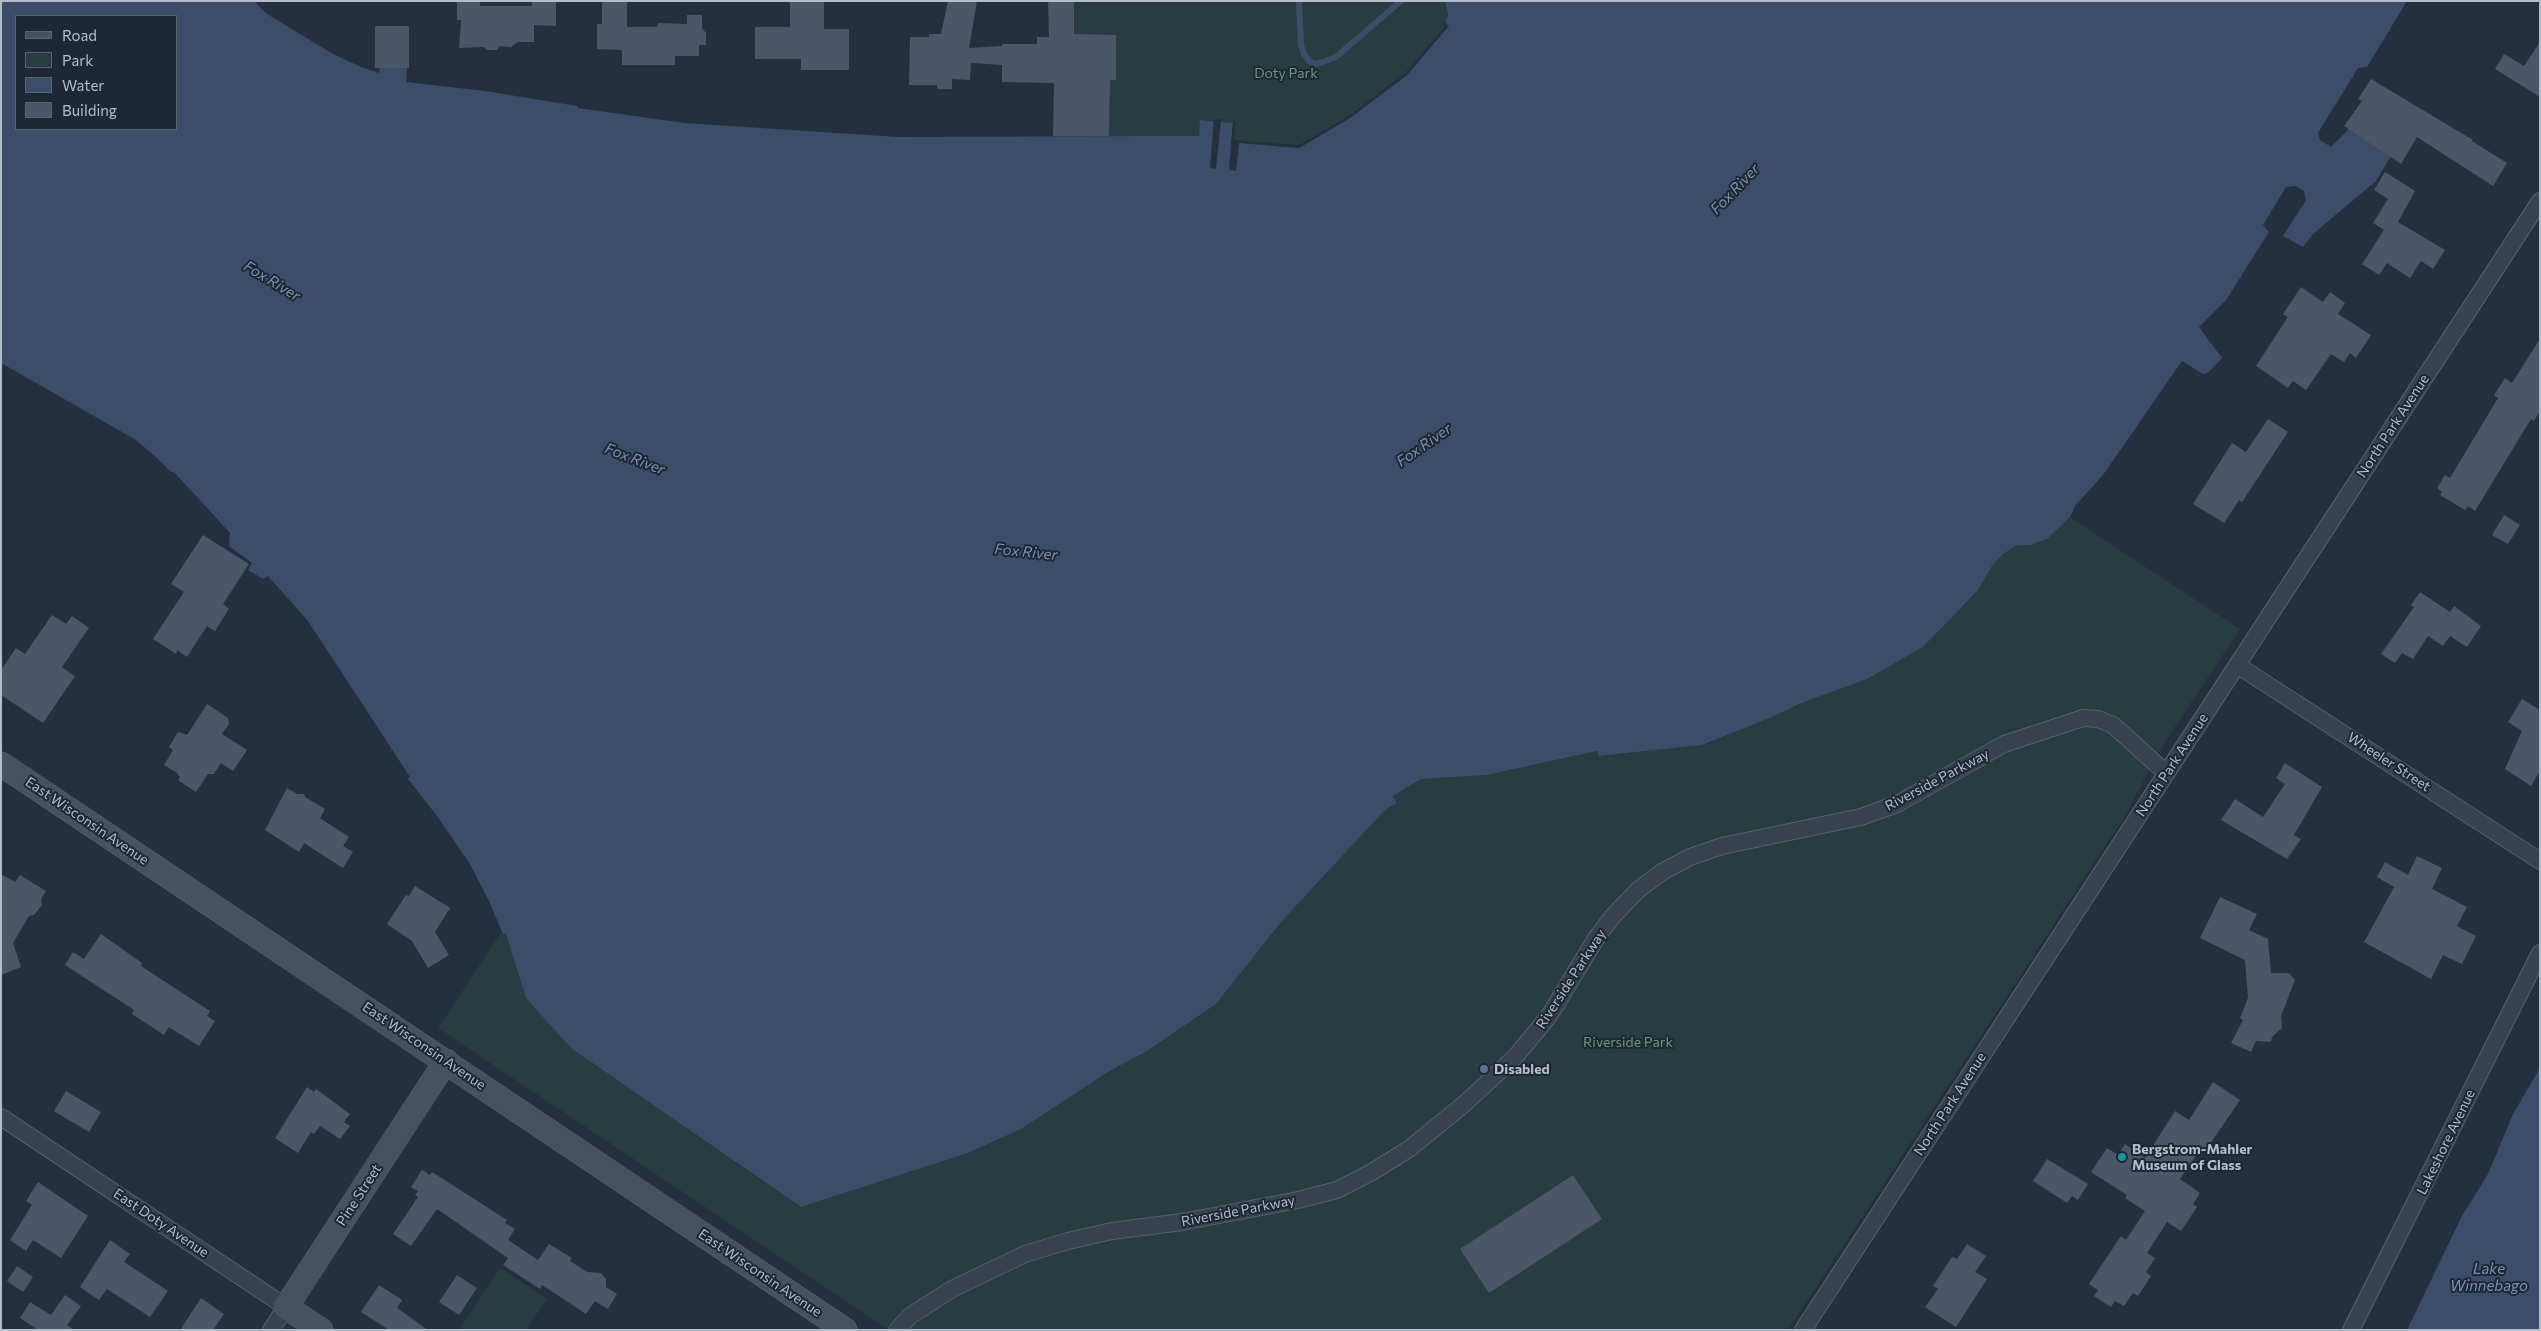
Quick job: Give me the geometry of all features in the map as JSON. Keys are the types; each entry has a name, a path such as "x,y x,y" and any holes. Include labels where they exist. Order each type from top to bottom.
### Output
{"main road":[{"name":"East Wisconsin Avenue","path":"1,764 845,1330"},
{"name":"Pine Street","path":"286,1307 446,1061"},
{"name":"East Doty Avenue","path":"286,1307 321,1330"}],"street":[{"name":"North Park Avenue","path":"1803,1330 2540,201"},
{"name":"Wheeler Street","path":"2237,665 2540,861"},
{"name":"Riverside Parkway","path":"897,1330 910,1316 952,1288 1025,1254 1068,1241 1112,1231 1201,1219 1298,1200 1337,1190 1372,1172 1409,1149 1463,1106 1510,1063 1549,1016 1597,937 1613,916 1638,890 1662,872 1690,857 1722,846 1861,817 1897,804 2004,744 2045,728 2082,718 2098,719 2113,725 2166,773"},
{"name":"Lakeshore Avenue","path":"2351,1330 2540,954"},
{"name":"East Doty Avenue","path":"1,1117 286,1307"},
{"name":"Pine Street","path":"271,1330 286,1307"}],"green space":[{"name":"Doty Park","path":"1074,1 1445,1 1449,26 1407,75 1350,118 1299,148 1232,142 1233,123 1201,120 1199,136 1073,136"},
{"name":"Riverside Park","path":"2070,517 2240,629 2166,740 2123,819 1788,1330 889,1330 438,1028 502,931 736,1163 801,1207 968,1153 1021,1129 1108,1072 1147,1051 1216,1004 1282,921 1385,809 1392,807 1397,802 1392,797 1421,779 1487,775 1597,751 1600,756 1702,745 1716,740 1804,702 1979,589 1992,566 2002,555 2015,546 2031,545 2047,539"},
{"path":"500,1268 547,1299 526,1330 459,1330"}],"water":[{"name":"Fox River","path":"1,1 254,1 267,14 333,54 361,67 379,73 380,68 407,68 406,82 485,91 577,106 578,108 684,123 899,137 1199,136 1200,120 1233,123 1232,142 1299,148 1350,118 1407,75 1448,26 1446,22 1448,15 1445,1 2407,1 2367,67 2358,68 2318,133 2320,140 2331,147 2349,129 2391,156 2376,181 2313,234 2303,247 2283,236 2306,200 2304,191 2295,186 2286,187 2263,225 2269,232 2226,300 2199,327 2222,358 2208,373 2203,374 2182,361 2103,475 2075,506 2070,517 2047,539 2031,545 2015,546 2002,555 1992,566 1979,589 1923,647 1867,679 1804,702 1702,745 1599,756 1597,751 1487,775 1421,779 1393,796 1397,803 1385,810 1282,921 1216,1004 1147,1051 1108,1072 1021,1129 968,1153 801,1207 571,1048 526,998 506,934 503,934 470,864 437,816 408,779 410,777 308,621 268,576 263,579 248,570 252,563 229,546 230,533 174,472 171,472 136,440 1,363"},
{"name":"Lake Winnebago","path":"2540,1068 2540,1330 2407,1330 2462,1216 2488,1174 2513,1114"}],"pier":[{"path":"1444,22 1449,26 1407,75 1350,118 1299,148 1239,143 1236,171 1229,170 1233,120 1236,123 1234,140 1299,145 1349,116 1405,73 1445,26"},
{"path":"1214,119 1221,119 1216,169 1210,168"}],"building":[{"path":"457,1 480,1 480,6 532,6 532,1 556,1 556,26 534,25 534,42 518,42 511,47 500,46 497,50 487,50 484,47 459,48 461,20 457,20"},
{"path":"602,1 627,1 627,27 657,27 658,23 687,24 687,15 702,15 702,28 706,33 706,45 699,45 699,56 675,56 675,65 622,65 622,50 597,49 597,24 602,24"},
{"path":"790,1 824,1 824,29 849,29 849,70 801,70 801,59 755,59 755,27 790,27"},
{"path":"948,1 977,1 969,48 1002,46 1002,44 1037,44 1037,37 1049,37 1048,1 1074,1 1074,34 1116,35 1116,80 1110,80 1109,136 1053,136 1054,83 1002,82 1002,65 971,63 970,80 952,79 952,89 937,89 937,85 909,85 910,37 929,37 929,34 941,34"},
{"path":"375,26 409,26 409,68 375,68"},
{"path":"2540,42 2540,97 2495,69 2504,54 2524,66"},
{"path":"2371,79 2473,140 2507,163 2493,186 2417,137 2401,164 2344,126 2362,101 2358,99"},
{"path":"2385,172 2415,191 2398,222 2445,250 2433,269 2421,261 2410,278 2387,263 2379,275 2362,264 2384,230 2373,223 2388,199 2374,190"},
{"path":"2301,287 2323,302 2330,292 2345,303 2338,314 2371,335 2356,358 2350,353 2344,362 2331,354 2306,390 2293,381 2288,388 2256,366 2288,317 2283,314"},
{"path":"2540,339 2540,411 2534,421 2531,419 2475,511 2468,506 2465,510 2440,495 2442,492 2437,488 2445,475 2450,478 2498,398 2494,395 2505,378 2512,383"},
{"path":"2268,419 2288,432 2242,502 2239,500 2224,523 2193,504 2232,443 2246,452"},
{"path":"2504,515 2520,525 2508,544 2492,535"},
{"path":"203,535 249,564 223,604 229,609 215,631 207,626 187,657 177,650 176,654 153,639 184,592 171,584"},
{"path":"2420,592 2450,612 2454,606 2481,626 2467,647 2450,636 2443,646 2428,636 2413,659 2402,653 2395,663 2381,654 2414,607 2411,605"},
{"path":"52,615 66,624 72,616 89,628 62,667 75,676 43,723 1,695 1,670 16,648 25,654"},
{"path":"2522,699 2540,710 2540,771 2531,786 2505,769 2522,731 2508,722"},
{"path":"207,704 228,718 229,724 222,734 247,750 233,771 221,763 214,774 208,774 196,792 178,780 180,777 177,773 164,765 173,750 169,747 178,732 187,735"},
{"path":"2285,763 2322,787 2294,835 2301,839 2287,859 2221,820 2235,799 2263,817 2285,784 2276,778"},
{"path":"287,788 297,794 304,794 305,797 325,809 320,818 349,837 343,846 353,852 343,868 304,843 299,852 265,830"},
{"path":"2417,856 2442,868 2432,889 2467,907 2457,926 2476,936 2462,964 2443,955 2431,979 2364,942 2394,887 2377,877 2385,862 2408,875"},
{"path":"1,874 15,882 20,875 46,891 41,899 42,905 34,915 29,916 13,943 21,967 1,975"},
{"path":"415,886 450,908 435,932 449,955 428,968 412,941 387,924 406,895 409,896"},
{"path":"2220,897 2257,914 2249,930 2268,939 2271,973 2289,973 2295,980 2281,1016 2282,1028 2272,1037 2271,1042 2256,1041 2251,1052 2231,1043 2243,1020 2240,1018 2248,998 2245,960 2200,938"},
{"path":"101,934 142,963 141,966 210,1011 207,1016 215,1021 199,1046 169,1027 164,1035 132,1014 134,1010 65,965 73,952 84,959"},
{"name":"Bergstrom-Mahler Museum of Glass","path":"2213,1082 2240,1100 2204,1153 2200,1150 2180,1179 2200,1193 2193,1204 2197,1207 2181,1231 2167,1222 2147,1253 2155,1258 2146,1272 2151,1276 2138,1296 2133,1293 2124,1306 2115,1301 2111,1307 2094,1296 2098,1290 2089,1284 2121,1236 2126,1240 2145,1211 2125,1198 2127,1195 2091,1172 2107,1148 2118,1155 2125,1144 2145,1158 2175,1111 2189,1120"},
{"path":"307,1087 314,1092 316,1089 350,1114 344,1122 350,1126 340,1139 320,1126 314,1134 311,1132 298,1153 275,1138"},
{"path":"66,1091 101,1112 89,1132 54,1111"},
{"path":"2047,1159 2088,1184 2078,1200 2072,1196 2067,1203 2033,1181"},
{"path":"422,1170 430,1175 432,1172 507,1220 505,1223 515,1229 508,1240 538,1260 549,1244 572,1258 570,1261 587,1272 601,1273 606,1279 606,1287 617,1294 608,1309 595,1301 586,1314 542,1285 540,1289 503,1265 508,1258 437,1209 411,1246 393,1234 418,1197 415,1195 418,1191 411,1187"},
{"path":"1573,1175 1602,1219 1489,1293 1460,1249"},
{"path":"38,1182 88,1216 61,1258 33,1240 26,1251 10,1240 32,1205 26,1201"},
{"path":"110,1240 130,1254 124,1262 168,1291 150,1317 107,1289 99,1300 80,1287"},
{"path":"1967,1244 1986,1256 1975,1272 1987,1279 1956,1327 1925,1307 1938,1289 1933,1286 1952,1257 1957,1259"},
{"path":"17,1266 33,1277 23,1292 7,1281"},
{"path":"457,1275 477,1288 459,1315 439,1302"},
{"path":"379,1285 402,1300 397,1308 428,1330 389,1330 361,1312"},
{"path":"65,1295 81,1306 67,1325 74,1330 38,1330 20,1318 30,1302 51,1315"},
{"path":"201,1298 224,1314 213,1330 180,1330"}],"waterway":[{"path":"1299,1 1301,45 1304,54 1310,62 1317,64 1336,57 1401,1"}],"place":[{"name":"Disabled","path":"1484,1069"},
{"name":"Bergstrom-Mahler Museum of Glass","path":"2122,1157"}]}
